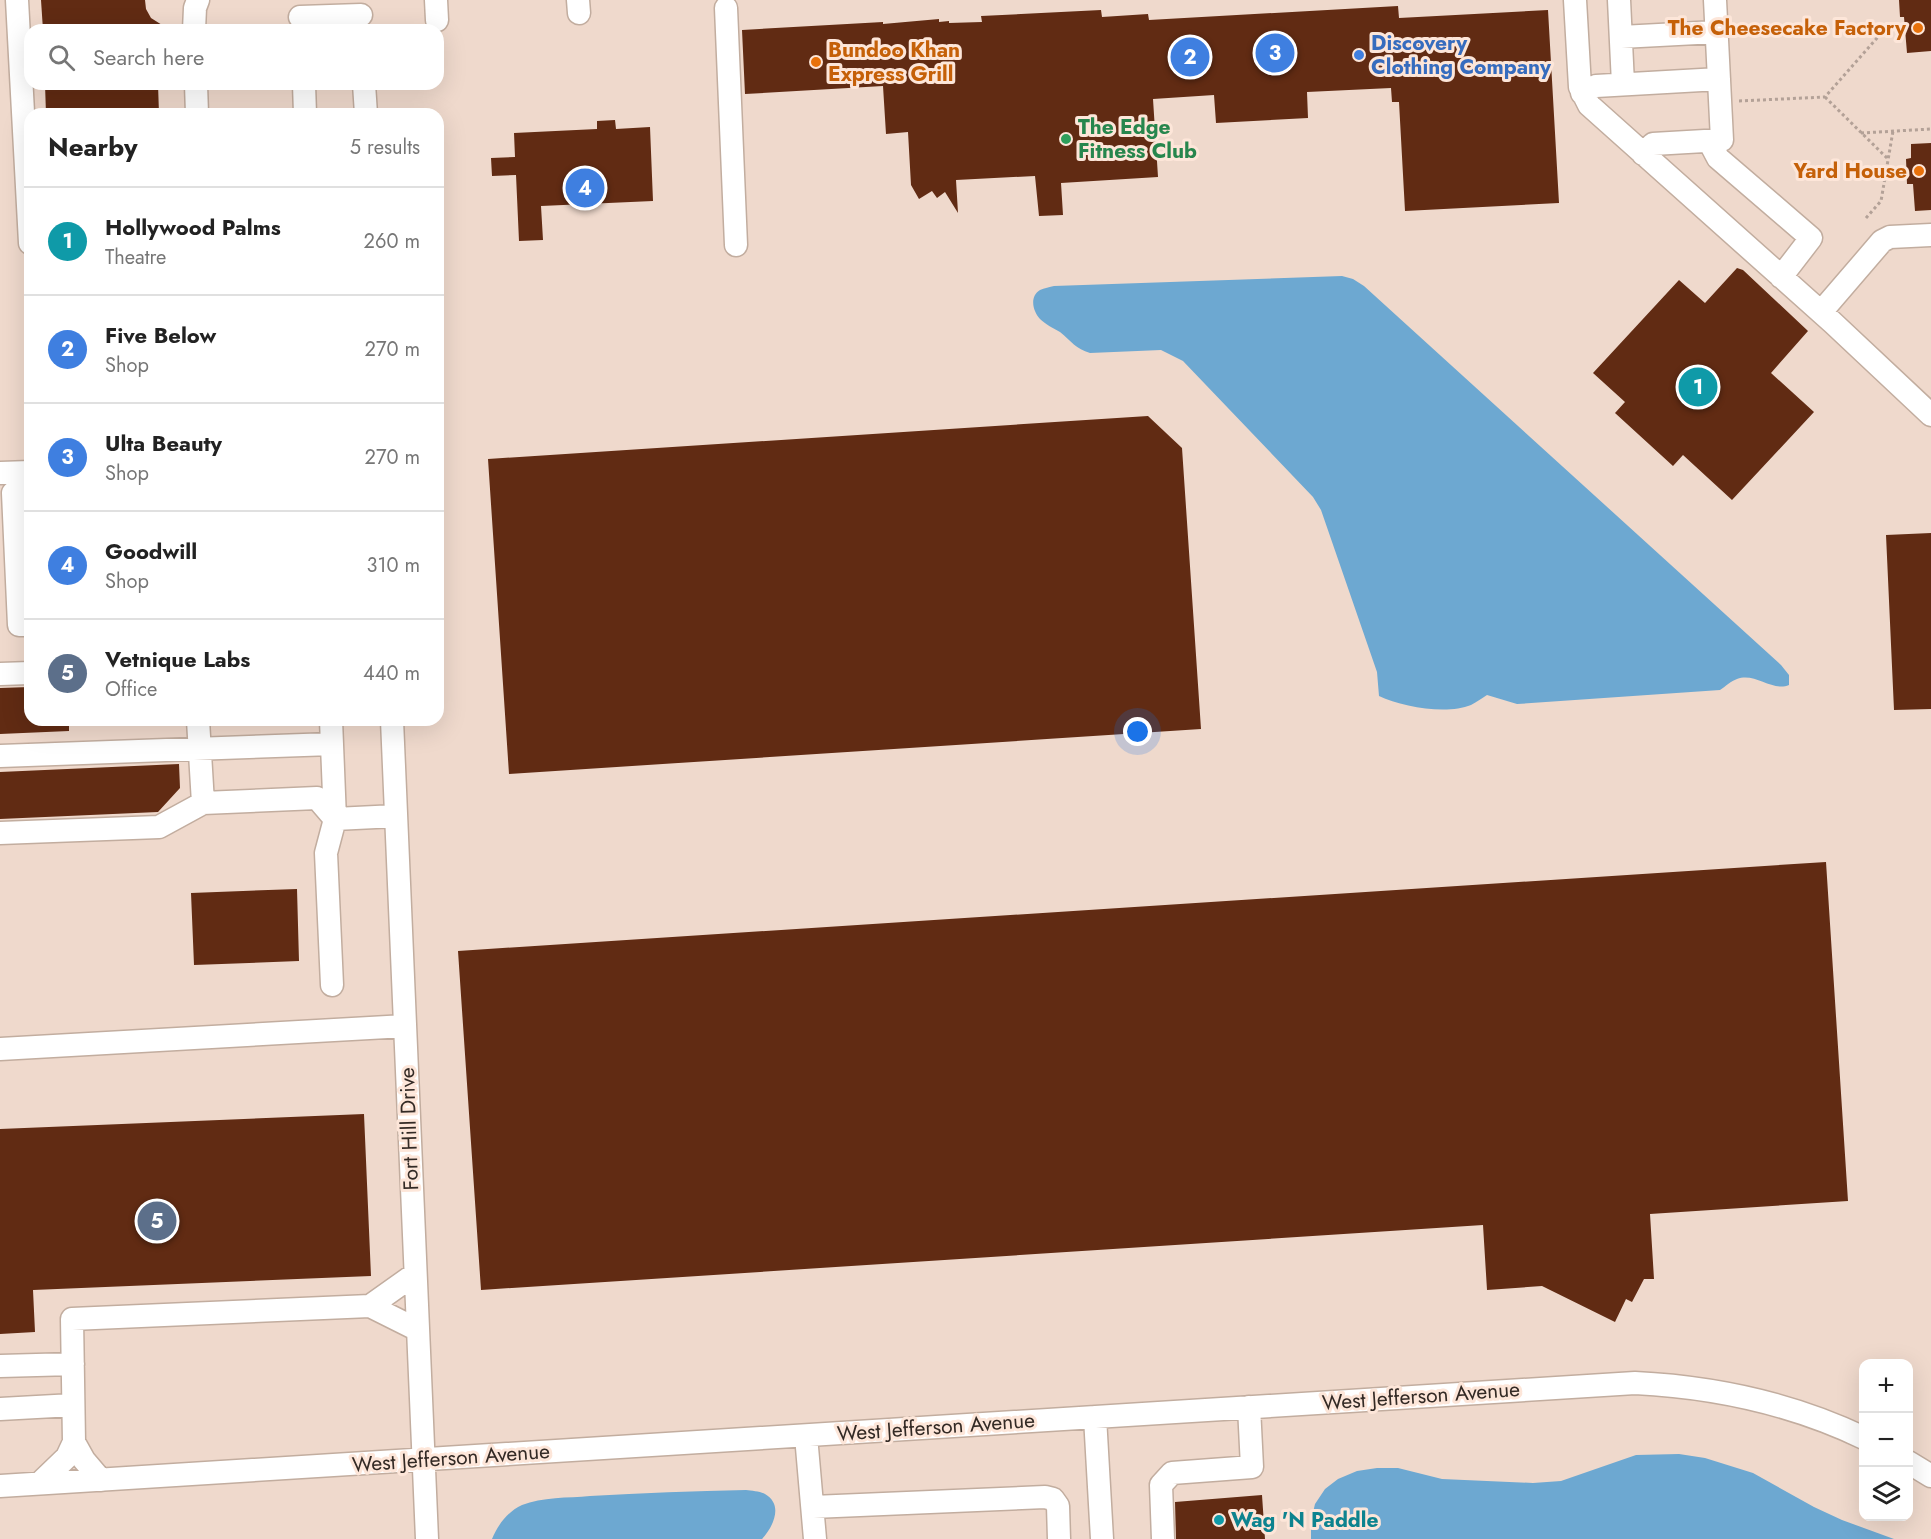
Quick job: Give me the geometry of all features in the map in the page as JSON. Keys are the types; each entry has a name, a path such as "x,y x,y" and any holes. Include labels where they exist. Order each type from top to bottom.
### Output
{"street":[{"path":"17,0 24,131"},
{"path":"194,24 198,0"},
{"path":"1575,0 1580,87 1588,105 1821,312 1931,415"},
{"path":"1619,0 1623,84"},
{"path":"1643,154 1653,144 1722,140 1714,0"},
{"path":"726,8 736,244"},
{"path":"299,16 361,15"},
{"path":"1621,37 1716,32"},
{"path":"1582,93 1596,86 1719,79"},
{"path":"196,90 197,108"},
{"path":"304,90 305,108"},
{"path":"364,90 366,108"},
{"path":"1709,141 1718,158 1811,238 1781,277"},
{"path":"1821,312 1882,241 1890,237 1931,236"},
{"path":"0,473 24,472"},
{"path":"16,626 13,494 24,493"},
{"path":"0,674 24,673"},
{"path":"198,726 203,803"},
{"path":"331,726 335,819 326,854 332,985"},
{"name":"Fort Hill Drive","path":"392,726 427,1539"},
{"path":"0,756 332,744"},
{"path":"0,833 159,827 203,803 317,798 335,819"},
{"path":"335,819 396,816"},
{"path":"0,1048 405,1026"},
{"path":"370,1306 415,1274"},
{"path":"40,1483 67,1458 74,1442 72,1319 370,1306 418,1330"},
{"path":"0,1366 73,1364"},
{"name":"West Jefferson Avenue","path":"0,1486 1635,1383 1701,1388 1769,1402 1824,1421 1859,1436"},
{"path":"0,1409 74,1405"},
{"path":"1163,1539 1161,1485 1172,1473 1252,1467 1249,1407"},
{"path":"1095,1417 1102,1539"},
{"path":"806,1436 815,1539"},
{"path":"74,1442 84,1460 101,1479"},
{"path":"1913,1465 1931,1476"},
{"path":"813,1507 1045,1497 1053,1499 1058,1506 1059,1539"}],"path":[{"path":"1737,101 1825,97 1878,37 1884,35"},
{"path":"1825,97 1887,158"},
{"path":"1862,134 1931,129"},
{"path":"1866,218 1881,201 1893,131"}],"water":[{"path":"1342,276 1353,279 1364,286 1781,665 1789,675 1789,685 1776,686 1744,678 1733,681 1720,690 1517,704 1487,695 1471,705 1450,709 1412,706 1379,696 1377,672 1321,510 1313,497 1183,361 1161,350 1090,353 1042,321 1033,304 1037,293 1054,286"},
{"path":"1679,1454 1705,1458 1753,1473 1814,1507 1894,1539 1311,1539 1311,1521 1315,1504 1325,1489 1338,1479 1357,1471 1398,1468 1442,1479 1533,1483 1561,1481 1636,1455"},
{"path":"746,1490 765,1494 774,1504 773,1522 762,1539 492,1539 507,1515 522,1505 538,1500"}],"building":[{"path":"41,0 145,0 146,9 151,18 160,24 43,24"},
{"name":"The Cheesecake Factory","path":"1899,0 1931,0 1931,51 1907,53 1904,17 1900,17"},
{"path":"1398,6 1399,18 1548,10 1559,203 1405,211 1399,102 1392,102 1391,88 1307,92 1308,118 1216,123 1214,95 1153,99 1158,177 1061,183 1063,215 1039,216 1035,176 956,180 958,213 945,192 937,198 932,191 919,199 911,185 908,132 886,134 883,86 745,94 742,30 883,22 883,24 939,19 939,22 949,21 949,23 982,22 981,16 1101,10 1102,17 1148,14 1149,20"},
{"path":"45,90 158,90 159,108 46,108"},
{"path":"615,120 616,129 650,127 653,201 541,206 543,240 519,241 516,175 492,176 491,158 515,157 514,133 597,129 597,121"},
{"name":"Yard House","path":"1931,143 1931,210 1915,211 1913,184 1907,184 1906,159 1911,158 1911,144"},
{"path":"1737,268 1743,270 1808,331 1771,373 1814,412 1732,500 1683,455 1673,466 1615,413 1625,402 1593,373 1679,280 1705,303"},
{"path":"1148,416 1182,448 1201,729 509,774 488,459"},
{"path":"1931,533 1931,709 1894,710 1886,535"},
{"path":"24,687 24,726 69,726 69,731 0,734 0,688"},
{"path":"179,764 180,788 158,812 0,819 0,772"},
{"path":"1826,862 1848,1201 1650,1214 1654,1279 1644,1279 1632,1302 1626,1299 1615,1322 1542,1286 1487,1290 1483,1225 481,1290 458,951"},
{"path":"297,889 299,961 194,965 191,893"},
{"path":"364,1114 371,1276 33,1290 35,1332 0,1334 0,1129"},
{"name":"Wag 'N Paddle","path":"1262,1495 1265,1539 1176,1539 1175,1502"}],"place":[{"name":"The Cheesecake Factory","path":"1918,28"},
{"name":"Ulta Beauty","path":"1275,53"},
{"name":"Discovery Clothing Company","path":"1359,55"},
{"name":"Five Below","path":"1190,57"},
{"name":"Bundoo Khan Express Grill","path":"816,62"},
{"name":"The Edge Fitness Club","path":"1066,139"},
{"name":"Yard House","path":"1919,171"},
{"name":"Goodwill","path":"585,188"},
{"name":"Hollywood Palms","path":"1698,387"},
{"name":"Vetnique Labs","path":"157,1221"},
{"name":"Wag 'N Paddle","path":"1219,1520"}]}
